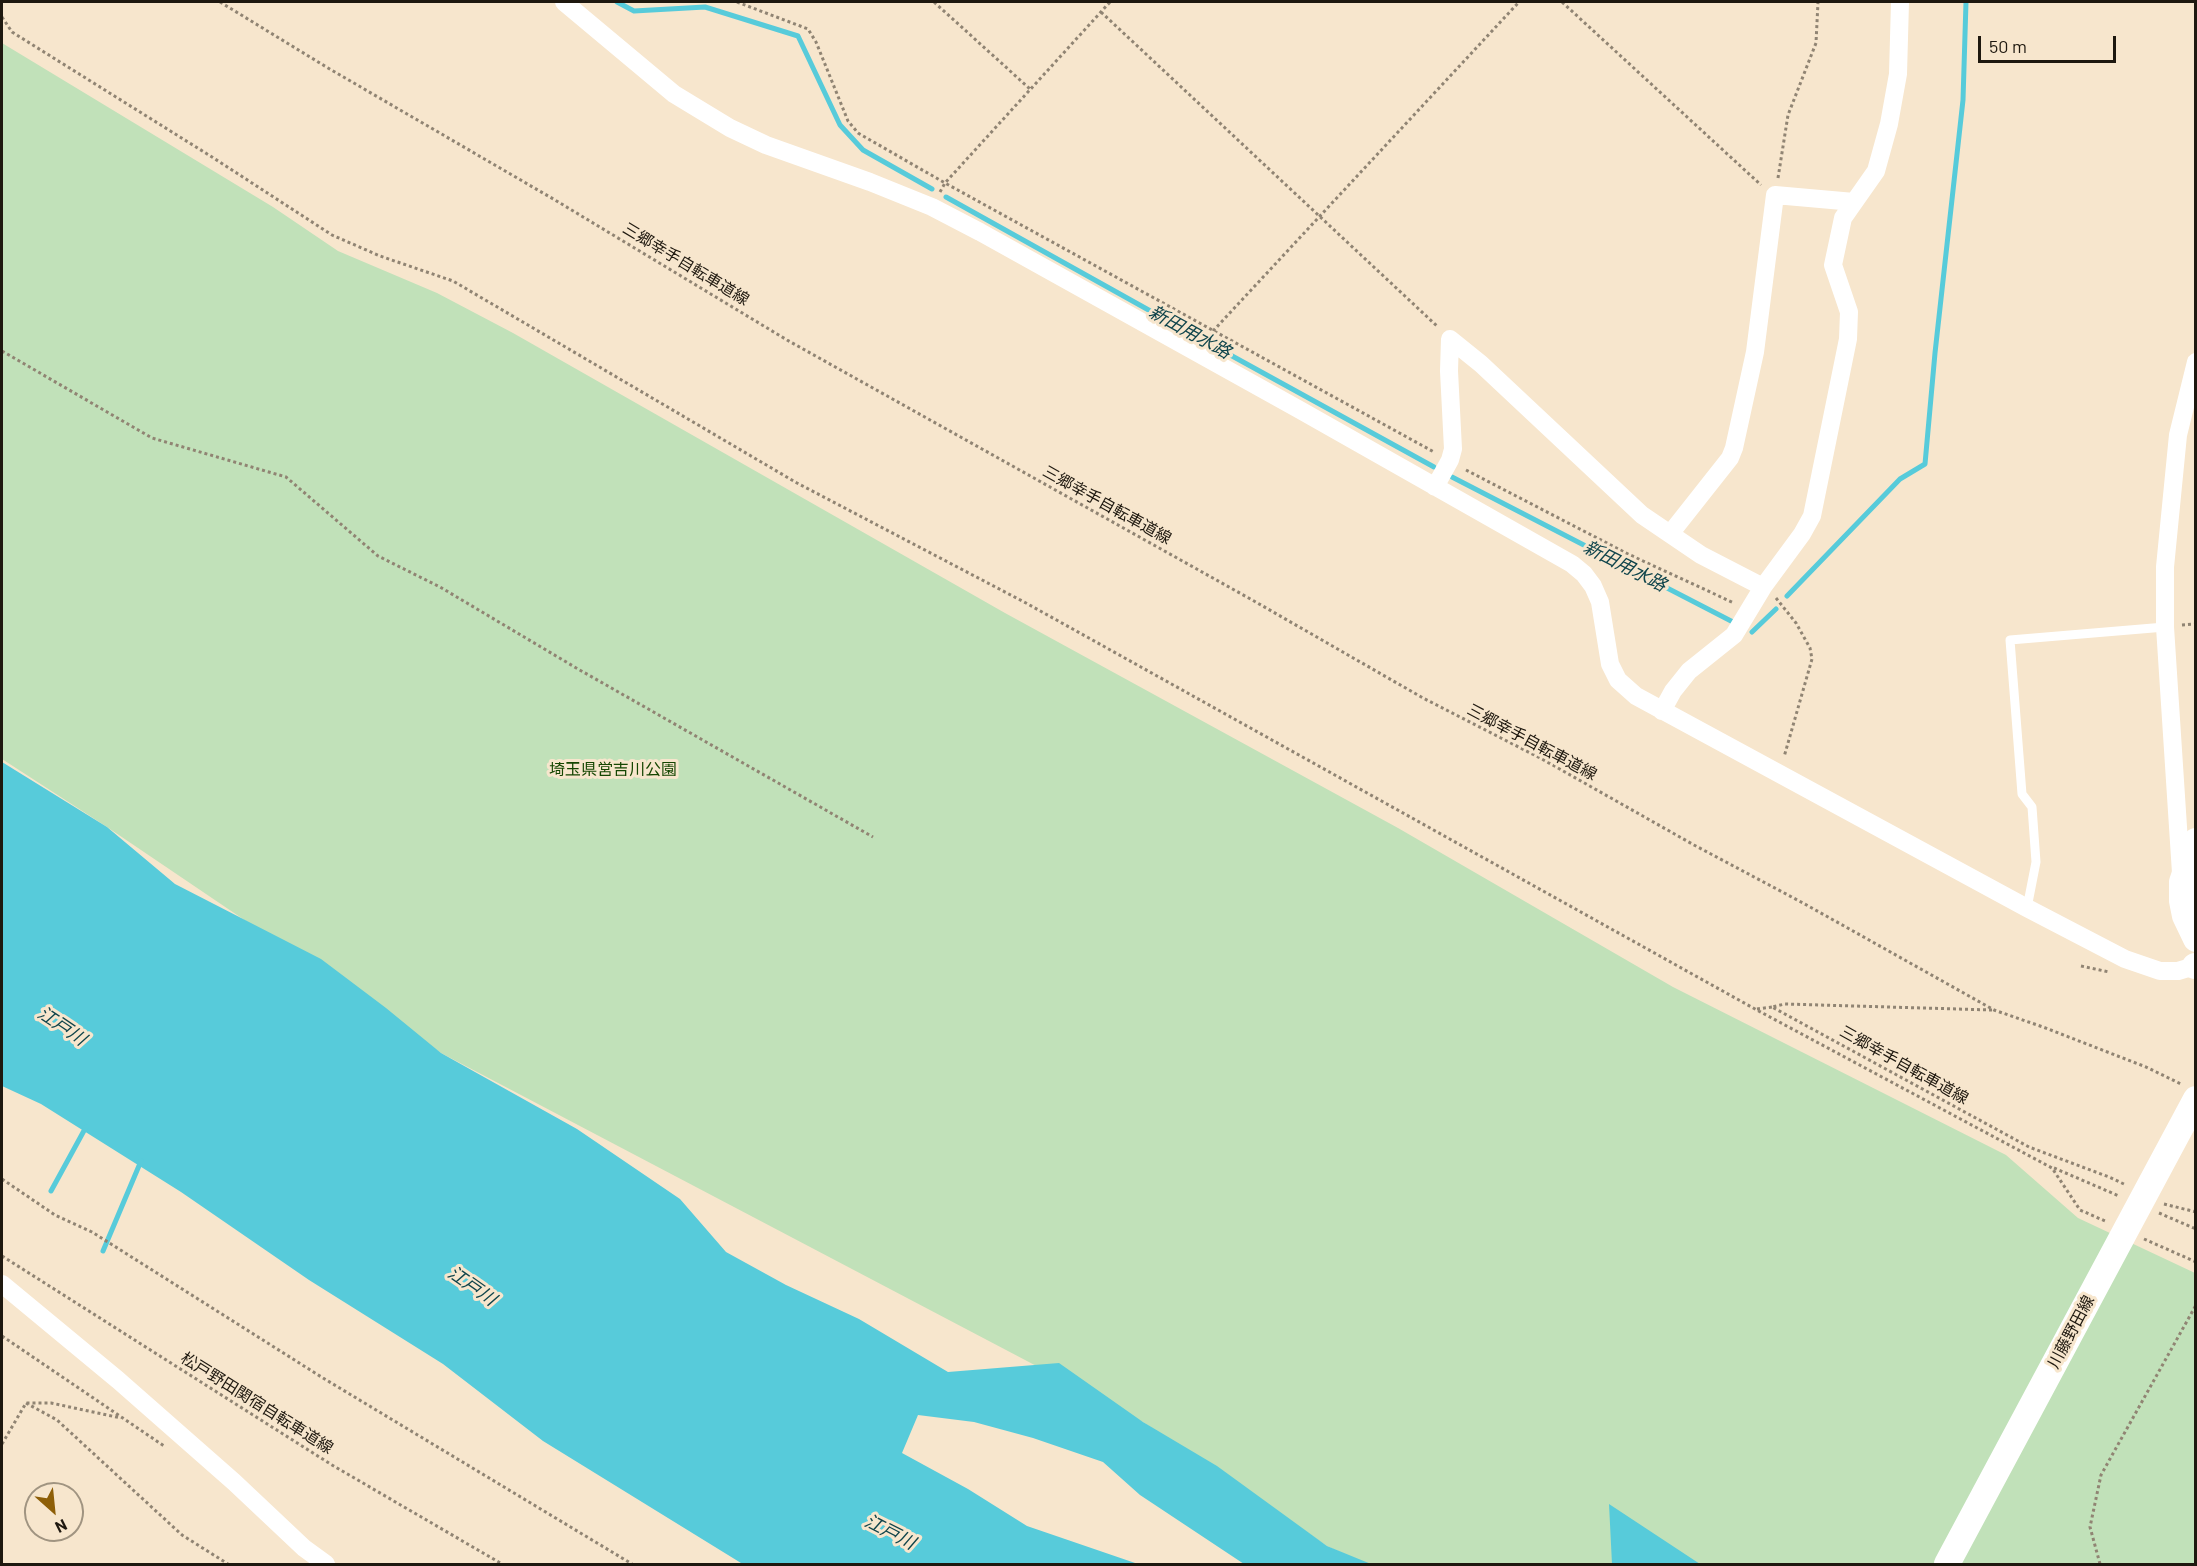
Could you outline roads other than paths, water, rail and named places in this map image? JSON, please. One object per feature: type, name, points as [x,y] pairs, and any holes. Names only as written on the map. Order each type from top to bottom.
[{"type":"main road","points":[[2196,842],[2182,882],[2185,916],[2196,939]]},
{"type":"main road","name":"川藤野田線","points":[[1947,1564],[2189,1100]]},
{"type":"street","points":[[564,2],[674,94],[730,128],[766,145],[932,207],[1026,257],[1572,564],[1593,586],[1600,602],[1607,652],[1618,680],[1636,696],[2027,908],[2141,966],[2160,971],[2178,971],[2195,966]]},
{"type":"street","points":[[1662,711],[1673,691],[1689,671],[1734,635],[1763,586],[1802,534],[1816,504],[1848,339],[1849,312],[1833,265],[1844,218],[1876,171],[1890,124],[1898,74],[1900,2]]},
{"type":"street","points":[[1670,534],[1730,458],[1734,448],[1755,352],[1775,195],[1854,202]]},
{"type":"street","points":[[1436,487],[1453,449],[1449,371],[1450,339],[1481,364],[1642,515],[1701,555],[1763,586]]},
{"type":"street","points":[[2182,882],[2165,627],[2165,567],[2178,435],[2196,362]]},
{"type":"street","points":[[2,1284],[118,1380],[234,1482],[304,1548],[326,1564]]},
{"type":"lane","points":[[2027,908],[2036,862],[2032,807],[2022,794],[2010,640],[2165,627]]},
{"type":"water","name":"江戸川","points":[[2,762],[107,827],[175,884],[321,959],[441,1053],[577,1129],[680,1199],[726,1252],[786,1285],[859,1319],[948,1372],[1059,1363],[1143,1422],[1217,1466],[1327,1546],[1371,1564],[1244,1564],[1140,1495],[1103,1462],[1033,1438],[974,1422],[918,1415],[902,1453],[968,1489],[1027,1526],[1138,1564],[741,1563],[543,1441],[443,1364],[309,1280],[181,1192],[41,1104],[2,1086]]},
{"type":"water","points":[[1609,1504],[1700,1564],[1612,1564]]},
{"type":"waterway","name":"新田用水路","points":[[617,2],[634,11],[705,7],[798,36],[840,125],[863,150],[932,189]]},
{"type":"waterway","points":[[1787,596],[1900,479],[1925,464],[1963,100],[1966,2]]},
{"type":"waterway","name":"新田用水路","points":[[946,197],[1434,467]]},
{"type":"waterway","name":"新田用水路","points":[[1452,477],[1733,622]]},
{"type":"waterway","points":[[1752,632],[1776,609]]},
{"type":"waterway","points":[[51,1191],[86,1127]]},
{"type":"waterway","points":[[103,1251],[141,1161]]},
{"type":"park label","name":"埼玉県営吉川公園","points":[[613,770]]}]
